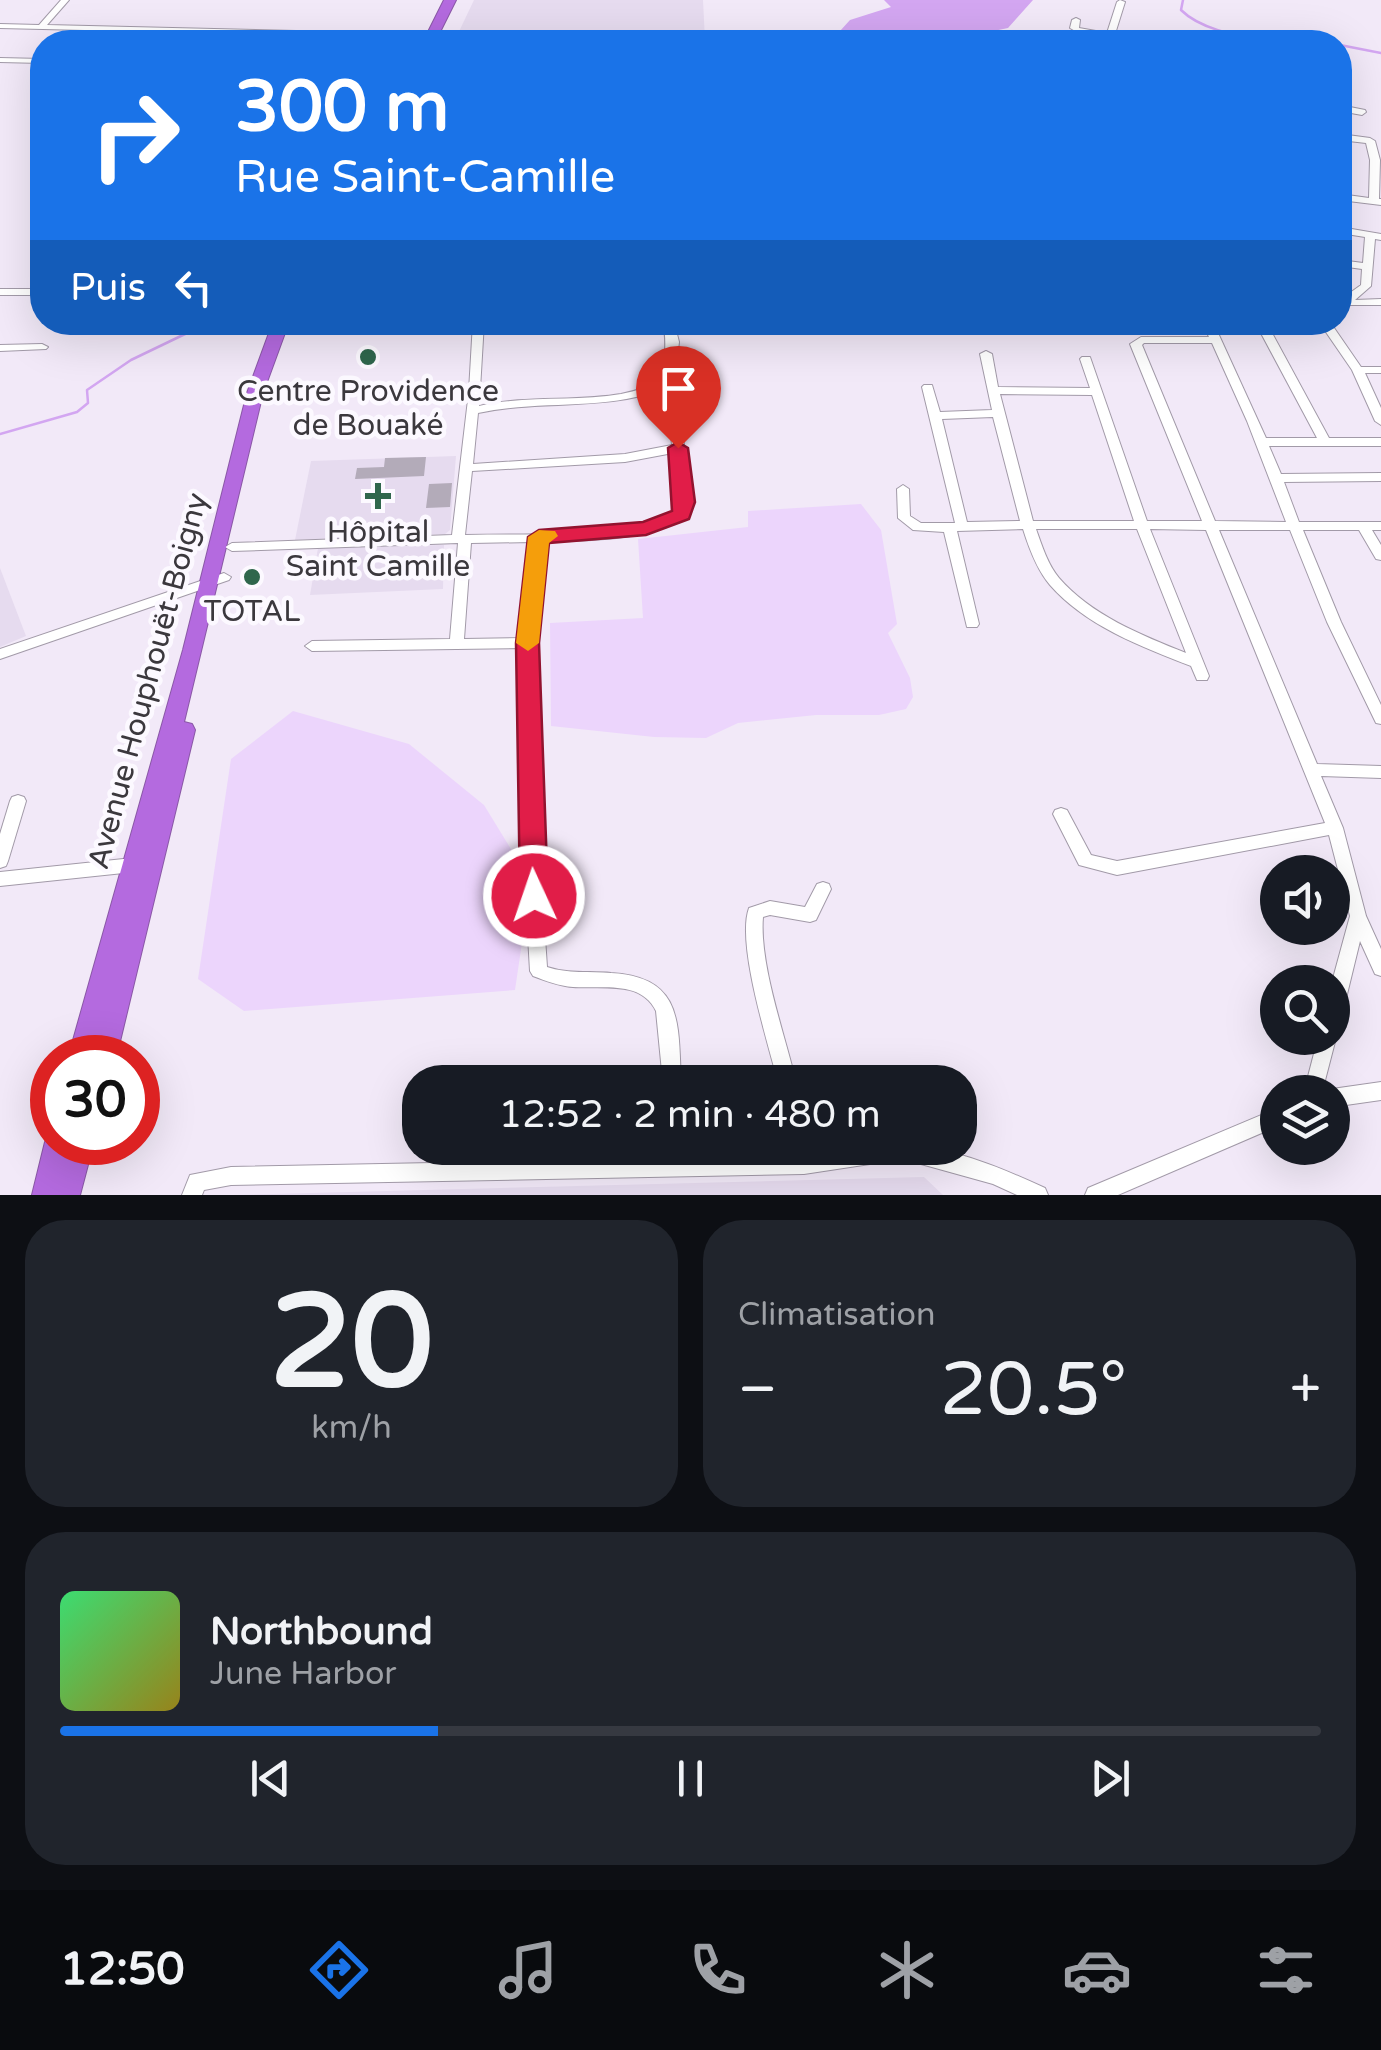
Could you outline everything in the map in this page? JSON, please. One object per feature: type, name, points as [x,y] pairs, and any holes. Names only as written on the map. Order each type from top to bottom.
[{"type":"highway","points":[[428,30],[441,0]]},
{"type":"highway","points":[[430,30],[450,0]]},
{"type":"highway","name":"Avenue Houphouët-Boigny","points":[[108,1035],[217,578],[256,393],[276,335]]},
{"type":"highway","name":"Avenue Houphouët-Boigny","points":[[88,1035],[217,578],[232,548],[269,392],[290,335]]},
{"type":"highway","points":[[46,1195],[53,1165]]},
{"type":"highway","points":[[66,1195],[74,1165]]},
{"type":"street","points":[[40,28],[64,0]]},
{"type":"street","points":[[1112,30],[1121,2]]},
{"type":"street","points":[[1076,20],[1074,28],[1078,30]]},
{"type":"street","points":[[0,26],[132,30]]},
{"type":"street","points":[[0,40],[14,27]]},
{"type":"street","points":[[0,60],[30,61]]},
{"type":"street","points":[[1352,110],[1362,112]]},
{"type":"street","points":[[1352,139],[1370,141],[1378,202],[1352,199]]},
{"type":"street","points":[[1352,298],[1364,291],[1376,237]]},
{"type":"street","points":[[1352,265],[1367,267]]},
{"type":"street","points":[[0,292],[30,292]]},
{"type":"street","points":[[1352,303],[1381,302]]},
{"type":"street","points":[[458,641],[461,538],[478,335]]},
{"type":"street","points":[[232,548],[539,537],[646,528],[682,514],[671,335]]},
{"type":"street","points":[[1214,335],[1260,442],[1280,478],[1340,632],[1381,719]]},
{"type":"street","points":[[1267,335],[1323,440]]},
{"type":"street","points":[[1333,335],[1377,403],[1381,421]]},
{"type":"street","points":[[1217,340],[1136,342],[1335,828],[1358,916],[1381,969]]},
{"type":"street","points":[[0,348],[42,347]]},
{"type":"street","points":[[986,354],[992,390],[1046,570],[1057,584],[1118,630],[1200,670],[1142,525],[1086,358]]},
{"type":"street","points":[[1358,370],[1381,370]]},
{"type":"street","points":[[471,411],[514,402],[631,399],[672,381]]},
{"type":"street","points":[[928,387],[937,416],[972,624]]},
{"type":"street","points":[[992,390],[1097,392]]},
{"type":"street","points":[[937,416],[999,413]]},
{"type":"street","points":[[1260,442],[1381,442]]},
{"type":"street","points":[[466,468],[625,458],[678,448]]},
{"type":"street","points":[[1280,478],[1381,478]]},
{"type":"street","points":[[903,489],[903,515],[909,524],[1381,526]]},
{"type":"street","points":[[1363,526],[1381,556]]},
{"type":"street","points":[[539,537],[528,643],[532,865],[539,971],[554,980],[631,980],[651,989],[665,1009],[670,1065]]},
{"type":"street","points":[[0,654],[217,578]]},
{"type":"street","points":[[312,646],[528,643]]},
{"type":"street","points":[[1310,770],[1381,772]]},
{"type":"street","points":[[0,861],[18,801]]},
{"type":"street","points":[[1060,814],[1085,860],[1116,868],[1335,828]]},
{"type":"street","points":[[0,879],[133,866]]},
{"type":"street","points":[[783,1065],[756,950],[755,914],[770,908],[810,915],[822,890]]},
{"type":"street","points":[[1346,965],[1358,916]]},
{"type":"street","points":[[1350,1096],[1381,1092]]},
{"type":"street","points":[[1095,1195],[1260,1125]]},
{"type":"street","points":[[192,1195],[197,1182],[231,1176],[490,1165]]},
{"type":"street","points":[[961,1165],[996,1174],[1038,1195]]},
{"type":"shaded area","points":[[474,0],[703,0],[704,30],[460,30]]},
{"type":"shaded area","points":[[884,0],[1033,0],[1008,28],[998,30],[841,30],[850,20],[891,7]]},
{"type":"shaded area","name":"Hôpital Saint Camille","points":[[456,456],[450,530],[445,534],[295,540],[311,461]]},
{"type":"shaded area","points":[[861,504],[881,530],[897,624],[888,633],[910,678],[913,697],[906,709],[879,715],[816,715],[738,723],[706,738],[654,737],[551,726],[550,623],[643,618],[638,539],[748,527],[748,511]]},
{"type":"shaded area","points":[[444,545],[443,589],[310,595],[318,548]]},
{"type":"shaded area","points":[[0,568],[26,636],[0,647]]},
{"type":"shaded area","points":[[293,711],[409,744],[484,805],[531,882],[515,990],[244,1011],[198,979],[231,759]]},
{"type":"shaded area","points":[[924,1177],[943,1195],[233,1195]]},
{"type":"building","points":[[426,457],[424,476],[355,479],[357,468],[384,467],[385,458]]},
{"type":"building","points":[[452,483],[450,507],[426,508],[429,484]]},
{"type":"waterway","points":[[1183,0],[1181,10],[1218,30]]},
{"type":"waterway","points":[[1352,47],[1381,53]]},
{"type":"waterway","points":[[0,434],[77,412],[88,403],[87,390],[131,360],[183,335]]},
{"type":"slow traffic","points":[[528,643],[539,537],[547,536]]},
{"type":"place","name":"Centre Providence de Bouaké","points":[[368,357]]},
{"type":"place","name":"Hôpital Saint Camille","points":[[378,496]]},
{"type":"place","name":"TOTAL","points":[[252,577]]},
{"type":"route","points":[[534,896],[528,643],[539,537],[646,528],[670,522],[682,514],[684,502],[678,448]]}]
